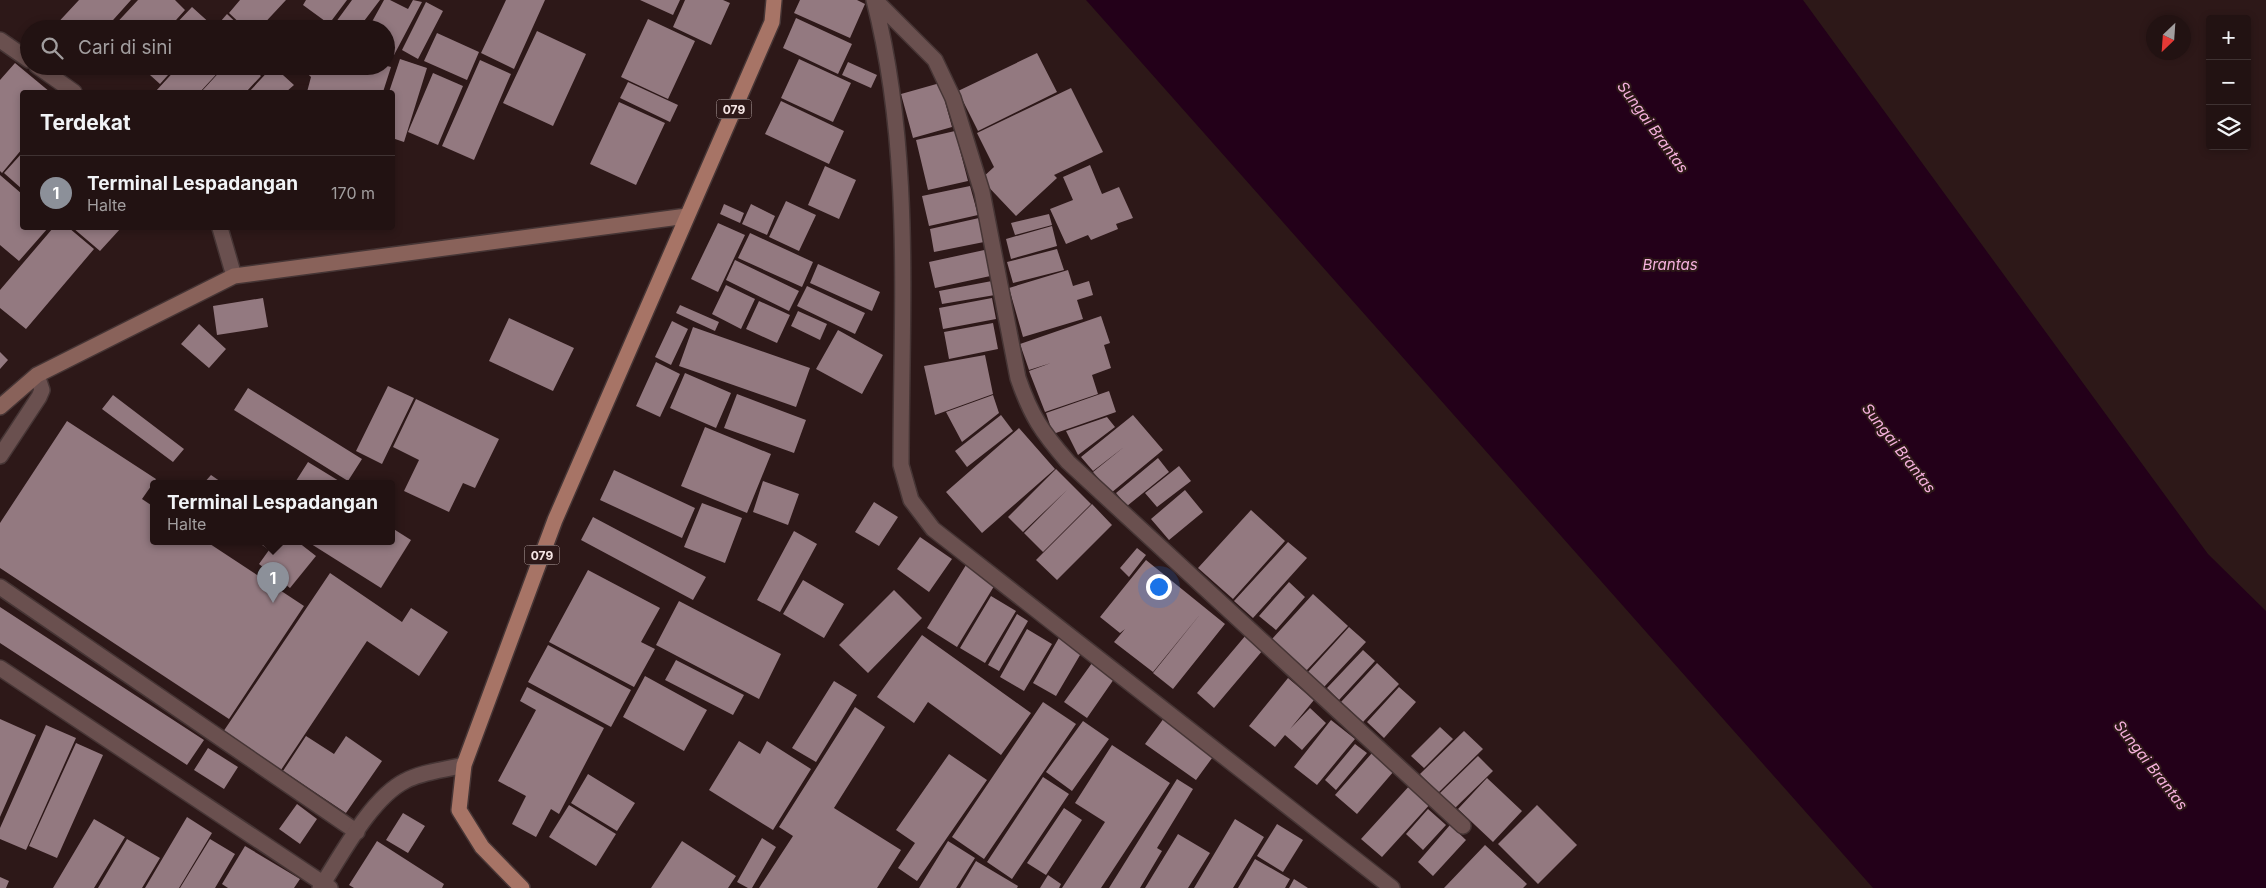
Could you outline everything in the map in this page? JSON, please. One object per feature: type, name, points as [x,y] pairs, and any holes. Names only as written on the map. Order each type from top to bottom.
[{"type":"main road","name":"079","points":[[522,888],[482,846],[459,810],[464,765],[555,520],[772,22],[774,0]]},
{"type":"main road","points":[[0,407],[37,375],[234,276],[687,216]]},
{"type":"street","points":[[875,0],[935,60],[953,98],[982,192],[1018,378],[1028,407],[1044,434],[1068,462],[1463,826]]},
{"type":"street","points":[[875,0],[886,48],[898,138],[902,188],[901,465],[911,500],[933,529],[1392,888]]},
{"type":"street","points":[[0,40],[20,54]]},
{"type":"street","points":[[50,75],[71,90]]},
{"type":"street","points":[[221,230],[234,276]]},
{"type":"street","points":[[0,456],[40,397],[42,390],[37,375]]},
{"type":"street","points":[[0,588],[357,832]]},
{"type":"street","points":[[0,668],[324,887],[357,832],[389,790],[406,780],[464,765]]},
{"type":"water","name":"Brantas","points":[[1086,0],[1803,0],[2208,554],[2266,611],[2266,888],[1873,888]]},
{"type":"building","points":[[79,0],[131,0],[113,20],[60,20]]},
{"type":"building","points":[[138,0],[175,0],[185,10],[176,20],[119,20]]},
{"type":"building","points":[[240,0],[286,0],[267,20],[236,20],[229,13]]},
{"type":"building","points":[[306,0],[347,0],[332,20],[324,20],[303,5]]},
{"type":"building","points":[[352,0],[380,0],[365,20],[337,20]]},
{"type":"building","points":[[384,0],[390,0],[408,9],[413,0],[422,2],[395,53],[395,20],[373,20]]},
{"type":"building","points":[[506,0],[545,0],[514,69],[481,53]]},
{"type":"building","points":[[640,0],[680,0],[673,15]]},
{"type":"building","points":[[685,0],[723,0],[730,3],[711,45],[673,27]]},
{"type":"building","points":[[800,0],[857,0],[865,4],[850,38],[794,13]]},
{"type":"building","points":[[426,2],[443,11],[418,59],[402,50]]},
{"type":"building","points":[[192,7],[206,20],[180,20]]},
{"type":"building","points":[[227,14],[233,20],[222,20]]},
{"type":"building","points":[[796,18],[852,44],[838,74],[783,48]]},
{"type":"building","points":[[648,19],[695,41],[668,99],[621,77]]},
{"type":"building","points":[[537,31],[586,54],[553,126],[503,103]]},
{"type":"building","points":[[437,33],[479,52],[467,80],[424,61]]},
{"type":"building","points":[[1037,53],[1057,92],[978,131],[958,91]]},
{"type":"building","points":[[400,59],[427,68],[404,142],[395,139],[395,90],[390,90]]},
{"type":"building","points":[[799,59],[851,83],[833,122],[781,98]]},
{"type":"building","points":[[480,60],[511,74],[474,160],[442,146]]},
{"type":"building","points":[[848,62],[877,75],[871,88],[842,75]]},
{"type":"building","points":[[15,63],[20,67],[20,75],[29,75],[48,90],[20,90],[20,151],[2,173],[0,171],[0,80]]},
{"type":"building","points":[[433,73],[463,86],[438,145],[408,132]]},
{"type":"building","points":[[150,75],[168,75],[160,84]]},
{"type":"building","points":[[171,75],[216,75],[202,90],[157,90]]},
{"type":"building","points":[[217,75],[261,76],[248,90],[203,90]]},
{"type":"building","points":[[265,75],[283,75],[294,85],[288,90],[251,90]]},
{"type":"building","points":[[309,75],[388,75],[384,90],[308,90],[311,77]]},
{"type":"building","points":[[628,82],[678,105],[670,122],[620,98]]},
{"type":"building","points":[[940,83],[952,127],[913,138],[901,94]]},
{"type":"building","points":[[1071,88],[1103,152],[1054,175],[1057,178],[1016,216],[981,179],[994,167],[977,133]]},
{"type":"building","points":[[781,101],[844,131],[829,164],[765,134]]},
{"type":"building","points":[[619,102],[665,123],[636,185],[590,164]]},
{"type":"building","points":[[955,131],[968,181],[928,190],[916,140]]},
{"type":"building","points":[[20,155],[20,187],[4,173]]},
{"type":"building","points":[[1090,165],[1102,194],[1119,187],[1133,218],[1116,224],[1118,229],[1091,240],[1088,235],[1066,244],[1050,209],[1073,200],[1063,177]]},
{"type":"building","points":[[825,166],[856,180],[839,219],[808,205]]},
{"type":"building","points":[[0,175],[20,192],[20,230],[46,230],[19,261],[0,245]]},
{"type":"building","points":[[970,186],[978,215],[929,226],[922,196]]},
{"type":"building","points":[[786,201],[816,215],[799,251],[769,237]]},
{"type":"building","points":[[724,204],[744,213],[740,223],[720,214]]},
{"type":"building","points":[[751,204],[775,216],[767,235],[742,224]]},
{"type":"building","points":[[1049,214],[1052,225],[1015,235],[1011,223]]},
{"type":"building","points":[[979,218],[984,242],[934,252],[930,229]]},
{"type":"building","points":[[718,223],[745,235],[718,292],[691,279]]},
{"type":"building","points":[[1052,226],[1057,246],[1011,259],[1006,239]]},
{"type":"building","points":[[51,230],[71,230],[94,249],[26,329],[0,308],[0,290]]},
{"type":"building","points":[[75,230],[119,230],[100,251]]},
{"type":"building","points":[[750,233],[813,262],[802,287],[738,258]]},
{"type":"building","points":[[989,249],[995,275],[935,288],[929,262]]},
{"type":"building","points":[[1057,249],[1064,270],[1013,283],[1007,262]]},
{"type":"building","points":[[735,260],[799,291],[789,311],[726,280]]},
{"type":"building","points":[[818,264],[880,292],[872,311],[810,283]]},
{"type":"building","points":[[1068,270],[1073,286],[1089,281],[1093,295],[1077,300],[1083,319],[1023,337],[1009,288]]},
{"type":"building","points":[[992,281],[995,295],[942,304],[939,291]]},
{"type":"building","points":[[726,285],[755,299],[741,329],[712,314]]},
{"type":"building","points":[[807,286],[865,313],[855,334],[797,306]]},
{"type":"building","points":[[263,298],[268,327],[217,335],[213,306]]},
{"type":"building","points":[[992,298],[996,319],[943,329],[939,308]]},
{"type":"building","points":[[759,301],[790,315],[777,343],[746,329]]},
{"type":"building","points":[[680,305],[719,322],[715,331],[676,313]]},
{"type":"building","points":[[798,311],[827,324],[820,340],[791,326]]},
{"type":"building","points":[[1101,316],[1110,343],[1104,345],[1111,368],[1092,375],[1098,394],[1045,412],[1029,371],[1051,363],[1029,370],[1020,344]]},
{"type":"building","points":[[509,318],[574,348],[553,391],[489,361]]},
{"type":"building","points":[[672,321],[688,329],[671,365],[655,357]]},
{"type":"building","points":[[993,323],[998,349],[949,359],[944,332]]},
{"type":"building","points":[[199,324],[226,349],[209,368],[181,344]]},
{"type":"building","points":[[693,327],[810,368],[796,407],[679,366]]},
{"type":"building","points":[[838,330],[883,355],[862,394],[816,369]]},
{"type":"building","points":[[0,352],[8,360],[0,369]]},
{"type":"building","points":[[985,355],[993,394],[935,415],[924,366]]},
{"type":"building","points":[[656,362],[680,374],[660,417],[636,406]]},
{"type":"building","points":[[685,373],[731,393],[716,428],[670,408]]},
{"type":"building","points":[[388,386],[414,398],[382,464],[356,451]]},
{"type":"building","points":[[248,388],[362,459],[349,480],[346,480],[234,410]]},
{"type":"building","points":[[1109,391],[1116,412],[1053,434],[1046,413]]},
{"type":"building","points":[[737,394],[806,420],[794,453],[724,428]]},
{"type":"building","points":[[113,395],[184,449],[173,462],[102,409]]},
{"type":"building","points":[[993,395],[999,413],[962,442],[946,412]]},
{"type":"building","points":[[416,399],[499,439],[475,488],[463,483],[449,512],[404,491],[419,460],[393,447]]},
{"type":"building","points":[[1001,415],[1013,431],[967,467],[955,451]]},
{"type":"building","points":[[1133,415],[1163,450],[1111,493],[1093,472],[1124,447],[1093,471],[1081,457]]},
{"type":"building","points":[[1107,417],[1115,427],[1078,455],[1066,431]]},
{"type":"building","points":[[67,421],[156,479],[150,480],[150,488],[142,499],[150,504],[150,545],[212,545],[304,606],[229,719],[0,568],[0,523]]},
{"type":"building","points":[[705,427],[771,454],[747,513],[681,486]]},
{"type":"building","points":[[1019,428],[1055,469],[982,533],[946,492]]},
{"type":"building","points":[[1158,458],[1169,472],[1127,506],[1116,493]]},
{"type":"building","points":[[308,462],[337,480],[297,480]]},
{"type":"building","points":[[1179,466],[1191,481],[1157,507],[1145,493]]},
{"type":"building","points":[[1056,469],[1091,504],[1043,552],[1024,533],[1067,490],[1023,532],[1008,517]]},
{"type":"building","points":[[614,470],[695,508],[682,538],[600,500]]},
{"type":"building","points":[[211,475],[218,480],[207,480]]},
{"type":"building","points":[[763,481],[799,494],[788,525],[753,512]]},
{"type":"building","points":[[1185,490],[1203,512],[1169,540],[1151,519]]},
{"type":"building","points":[[874,502],[898,517],[879,546],[855,532]]},
{"type":"building","points":[[702,503],[742,518],[725,563],[684,547]]},
{"type":"building","points":[[1092,504],[1112,525],[1057,580],[1036,560]]},
{"type":"building","points":[[1251,510],[1285,541],[1233,599],[1198,568]]},
{"type":"building","points":[[593,517],[706,577],[693,600],[581,540]]},
{"type":"building","points":[[395,530],[411,540],[381,588],[313,545],[395,545]]},
{"type":"building","points":[[794,531],[817,544],[780,612],[757,600]]},
{"type":"building","points":[[920,537],[952,559],[929,592],[897,569]]},
{"type":"building","points":[[1288,542],[1307,558],[1253,618],[1234,601]]},
{"type":"building","points":[[262,545],[302,545],[316,556],[290,588],[259,564],[269,550]]},
{"type":"building","points":[[1137,548],[1146,555],[1129,577],[1120,568]]},
{"type":"building","points":[[1146,560],[1225,624],[1173,689],[1153,673],[1202,612],[1153,672],[1114,642],[1125,629],[1120,633],[1100,617]]},
{"type":"building","points":[[966,565],[996,583],[957,647],[927,628]]},
{"type":"building","points":[[588,570],[660,608],[641,642],[655,649],[634,687],[549,642]]},
{"type":"building","points":[[330,573],[402,622],[411,608],[448,632],[419,676],[367,641],[281,770],[223,732]]},
{"type":"building","points":[[803,580],[844,604],[824,638],[783,614]]},
{"type":"building","points":[[1289,582],[1305,597],[1276,630],[1259,616]]},
{"type":"building","points":[[894,590],[922,618],[868,673],[839,645]]},
{"type":"building","points":[[1313,594],[1348,626],[1306,671],[1272,639]]},
{"type":"building","points":[[991,596],[1016,611],[985,663],[960,648]]},
{"type":"building","points":[[679,601],[781,654],[759,699],[656,645]]},
{"type":"building","points":[[0,607],[204,740],[187,765],[0,643]]},
{"type":"building","points":[[1017,614],[1028,621],[999,671],[988,665]]},
{"type":"building","points":[[1349,627],[1366,642],[1324,687],[1308,672]]},
{"type":"building","points":[[1027,629],[1052,644],[1024,691],[1000,677]]},
{"type":"building","points":[[922,635],[1031,713],[1001,755],[928,702],[914,723],[877,697]]},
{"type":"building","points":[[1246,635],[1263,650],[1214,708],[1197,693]]},
{"type":"building","points":[[1060,636],[1083,650],[1056,696],[1033,683]]},
{"type":"building","points":[[548,645],[631,690],[611,727],[528,682]]},
{"type":"building","points":[[1363,650],[1375,661],[1339,700],[1327,688]]},
{"type":"building","points":[[676,660],[744,695],[733,715],[665,680]]},
{"type":"building","points":[[1092,663],[1114,679],[1087,718],[1064,702]]},
{"type":"building","points":[[1377,663],[1399,684],[1363,722],[1341,702]]},
{"type":"building","points":[[645,676],[707,710],[684,751],[623,717]]},
{"type":"building","points":[[1288,678],[1314,700],[1290,729],[1310,708],[1326,723],[1302,750],[1285,735],[1275,747],[1249,726]]},
{"type":"building","points":[[834,681],[857,695],[816,762],[792,748]]},
{"type":"building","points":[[527,687],[604,728],[559,814],[551,809],[536,837],[512,824],[526,796],[498,781],[536,710],[520,701]]},
{"type":"building","points":[[1399,687],[1416,702],[1384,738],[1367,722]]},
{"type":"building","points":[[1043,702],[1076,724],[984,859],[952,837]]},
{"type":"building","points":[[855,707],[885,727],[834,808],[901,850],[877,888],[759,888],[793,836],[779,827]]},
{"type":"building","points":[[1164,718],[1215,754],[1196,780],[1145,744]]},
{"type":"building","points":[[0,719],[36,735],[0,817]]},
{"type":"building","points":[[1331,720],[1355,739],[1317,785],[1294,767]]},
{"type":"building","points":[[1083,721],[1109,739],[1072,791],[1046,772]]},
{"type":"building","points":[[46,725],[76,738],[26,850],[0,839],[0,828]]},
{"type":"building","points":[[1440,727],[1453,739],[1424,768],[1411,756]]},
{"type":"building","points":[[1464,731],[1483,749],[1438,793],[1420,774]]},
{"type":"building","points":[[306,736],[334,754],[346,736],[382,761],[346,813],[283,771]]},
{"type":"building","points":[[739,741],[760,754],[767,741],[811,769],[773,830],[709,790]]},
{"type":"building","points":[[76,743],[103,755],[57,858],[29,846]]},
{"type":"building","points":[[1355,744],[1367,753],[1336,790],[1325,780]]},
{"type":"building","points":[[1112,745],[1170,783],[1101,888],[1062,888],[1105,822],[1075,803]]},
{"type":"building","points":[[208,748],[238,767],[224,789],[194,770]]},
{"type":"building","points":[[1372,753],[1394,771],[1357,814],[1335,795]]},
{"type":"building","points":[[949,754],[987,780],[917,881],[898,868],[915,843],[896,830]]},
{"type":"building","points":[[1478,756],[1493,771],[1454,809],[1439,794]]},
{"type":"building","points":[[588,774],[635,803],[617,831],[571,803]]},
{"type":"building","points":[[1043,777],[1069,794],[1012,879],[987,862]]},
{"type":"building","points":[[1487,778],[1522,811],[1493,842],[1458,809]]},
{"type":"building","points":[[1177,779],[1193,789],[1157,848],[1162,851],[1140,888],[1109,888]]},
{"type":"building","points":[[1411,784],[1432,802],[1382,857],[1361,839]]},
{"type":"building","points":[[297,804],[317,819],[300,844],[279,829]]},
{"type":"building","points":[[569,805],[616,834],[596,866],[549,837]]},
{"type":"building","points":[[1537,805],[1577,845],[1538,884],[1498,844]]},
{"type":"building","points":[[1064,808],[1082,820],[1046,875],[1027,863]]},
{"type":"building","points":[[1428,809],[1446,825],[1423,850],[1406,834]]},
{"type":"building","points":[[403,813],[425,826],[408,853],[386,840]]},
{"type":"building","points":[[187,817],[212,833],[179,888],[145,888]]},
{"type":"building","points":[[94,819],[125,837],[94,888],[53,888]]},
{"type":"building","points":[[1235,819],[1264,837],[1233,888],[1194,888]]},
{"type":"building","points":[[1277,824],[1303,840],[1283,872],[1257,856]]},
{"type":"building","points":[[1450,825],[1466,840],[1433,876],[1418,862]]},
{"type":"building","points":[[1178,834],[1210,853],[1188,888],[1145,888]]},
{"type":"building","points":[[762,838],[776,847],[752,888],[748,888],[737,882]]},
{"type":"building","points":[[127,839],[160,858],[142,888],[98,888]]},
{"type":"building","points":[[210,839],[235,854],[215,888],[180,888]]},
{"type":"building","points":[[377,841],[444,884],[442,888],[354,888],[349,885]]},
{"type":"building","points":[[682,841],[736,876],[728,888],[651,888]]},
{"type":"building","points":[[948,841],[975,858],[956,888],[919,888]]},
{"type":"building","points":[[1485,845],[1527,884],[1523,888],[1444,888]]},
{"type":"building","points":[[245,846],[300,879],[294,888],[228,888],[222,884]]},
{"type":"building","points":[[1255,859],[1290,879],[1285,888],[1238,888]]},
{"type":"building","points":[[976,861],[1018,886],[1017,888],[960,888]]},
{"type":"building","points":[[1048,875],[1061,884],[1059,888],[1040,888]]},
{"type":"building","points":[[0,877],[9,881],[6,888],[0,888]]},
{"type":"building","points":[[1294,879],[1308,888],[1289,888]]},
{"type":"place","name":"Terminal Lespadangan","points":[[273,603]]},
{"type":"water label","name":"Sungai Brantas","points":[[1653,127]]},
{"type":"water label","name":"Sungai Brantas","points":[[1899,448]]},
{"type":"water label","name":"Sungai Brantas","points":[[2151,765]]}]
